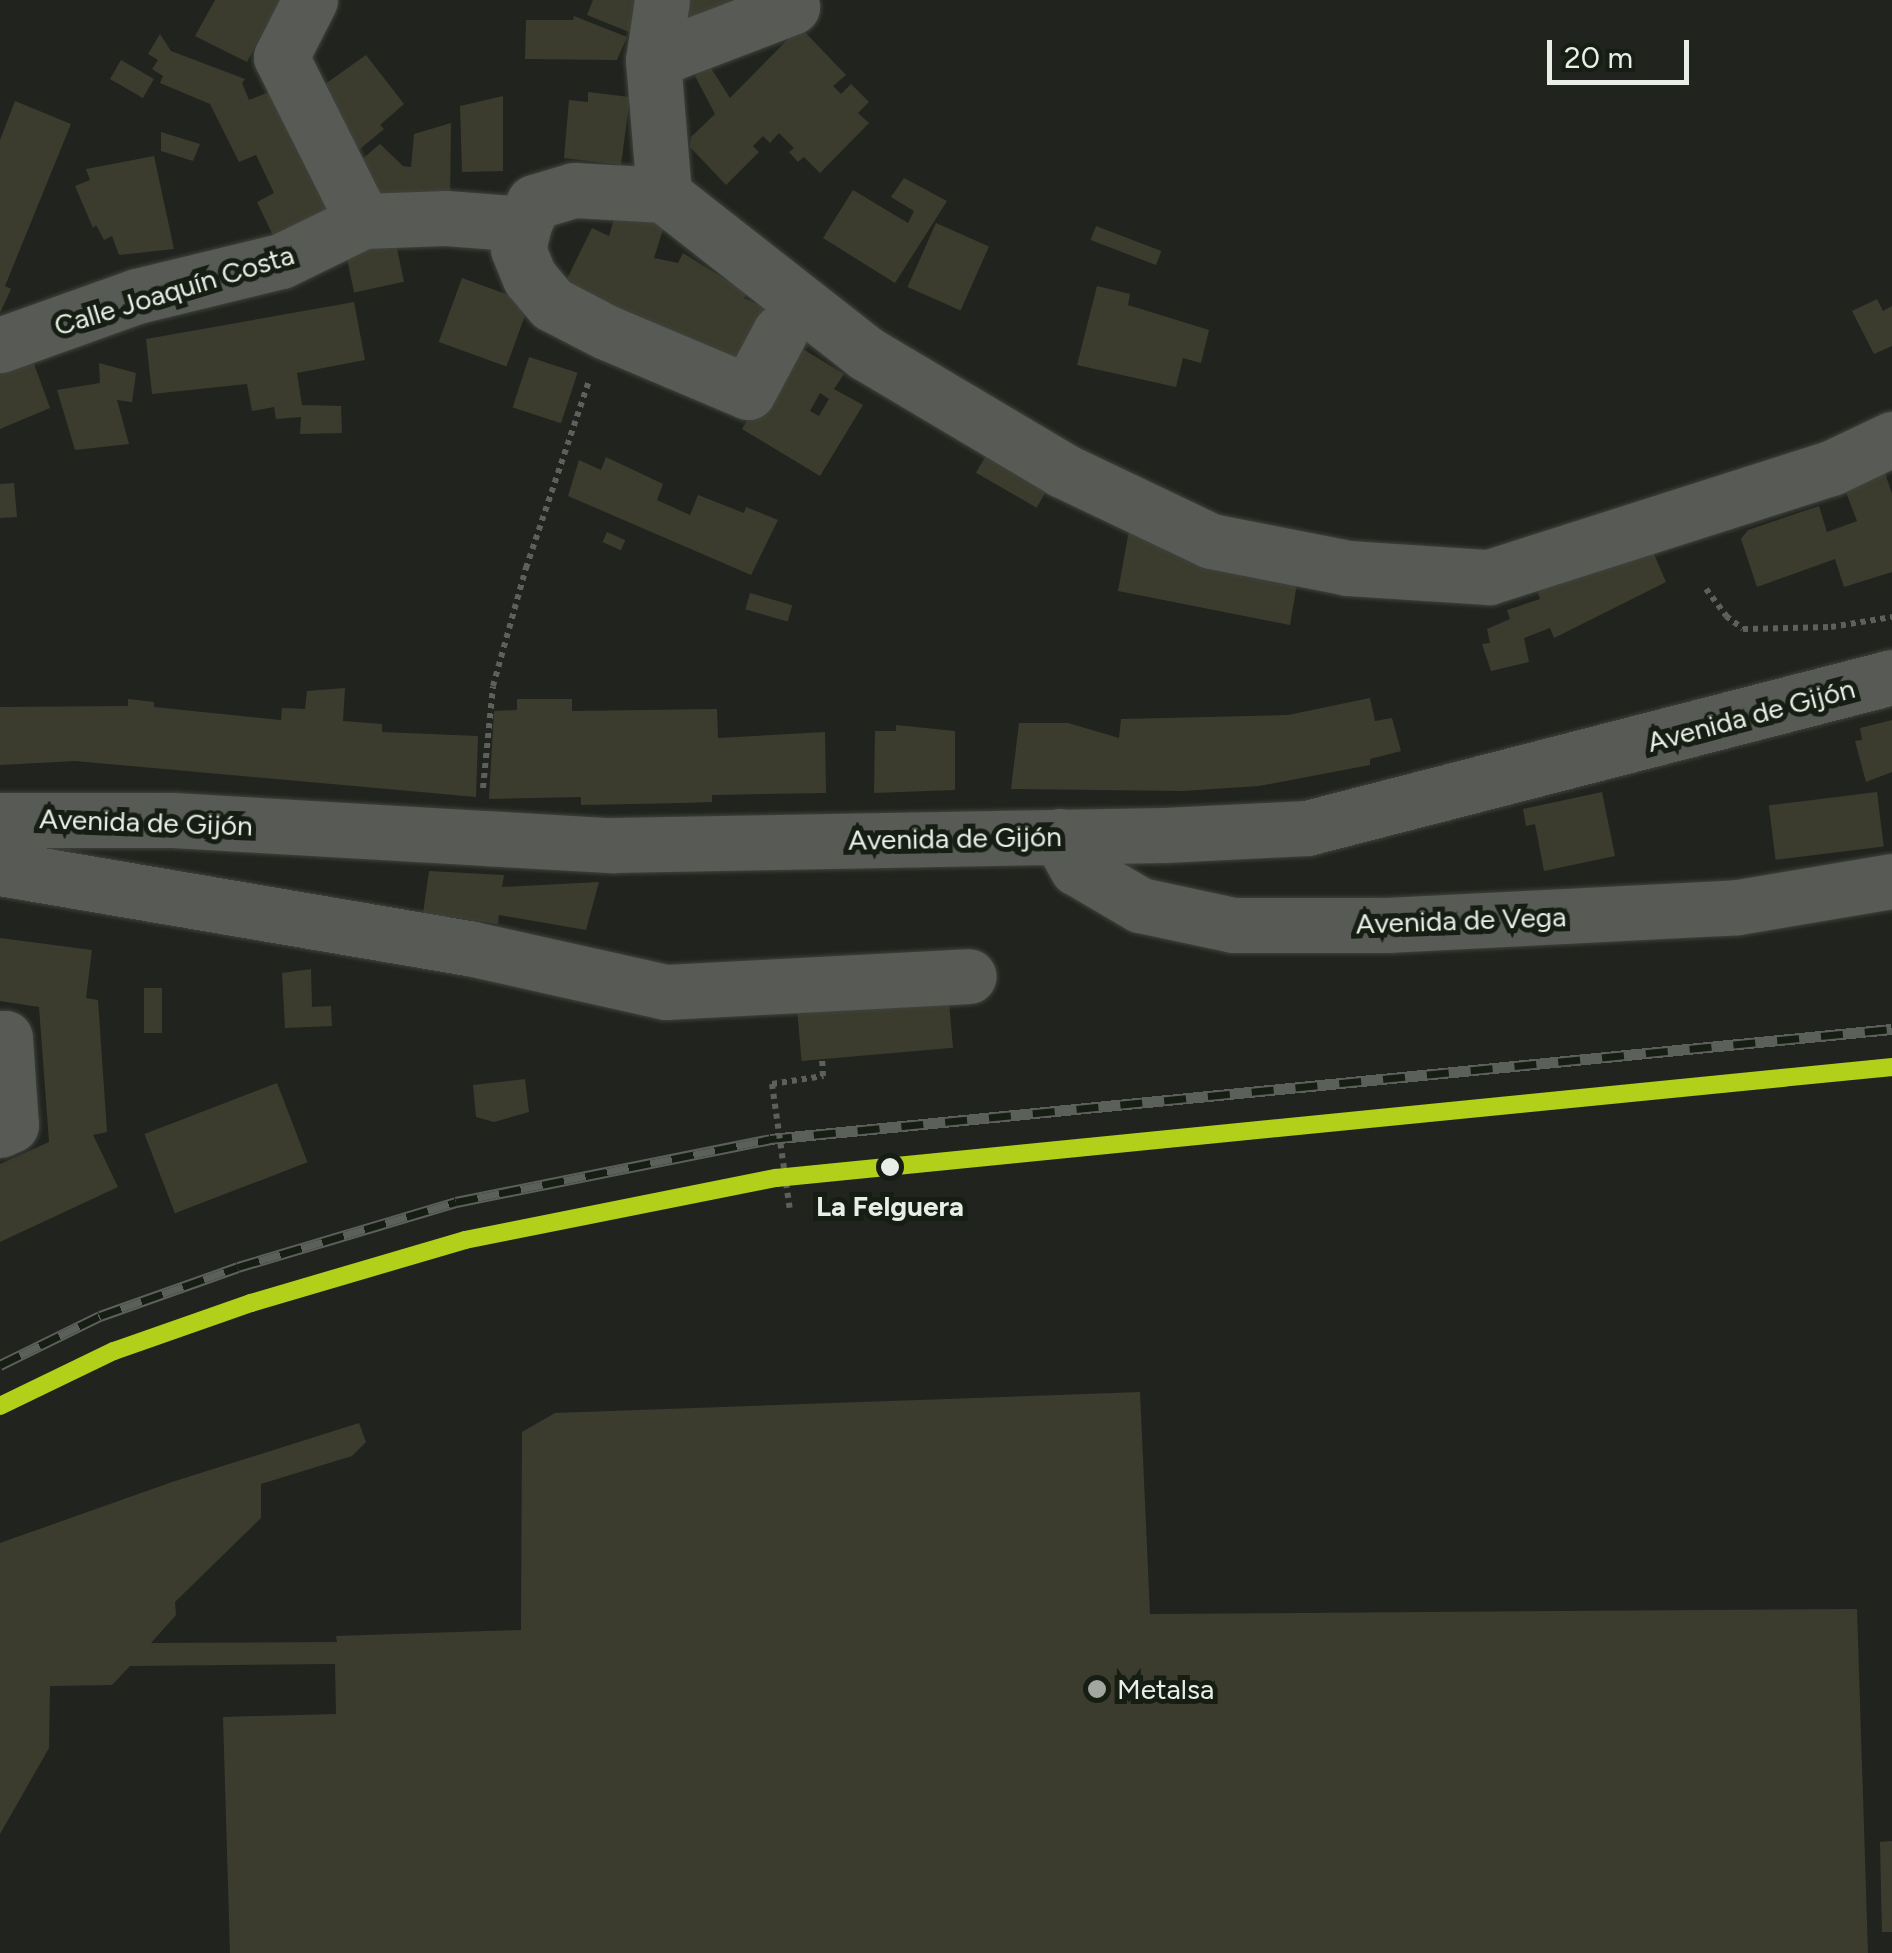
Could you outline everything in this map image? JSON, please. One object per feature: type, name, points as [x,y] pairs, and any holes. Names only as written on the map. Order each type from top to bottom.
[{"type":"street","points":[[310,0],[280,57],[363,221]]},
{"type":"street","points":[[662,0],[653,60],[664,195]]},
{"type":"street","points":[[653,60],[792,6]]},
{"type":"street","points":[[780,332],[748,392],[606,332],[552,304],[530,278],[518,249],[534,202],[574,190],[664,195],[867,354],[1062,470],[1210,541],[1348,568],[1490,577],[1831,468],[1892,439]]},
{"type":"street","name":"Calle Joaquín Costa","points":[[0,345],[137,296],[281,261],[363,221],[446,218],[524,224]]},
{"type":"street","name":"Avenida de Gijón","points":[[0,820],[173,820],[613,845],[1307,828],[1892,678]]},
{"type":"street","name":"Avenida de Vega","points":[[1060,836],[1077,868],[1140,905],[1232,925],[1387,925],[1738,907],[1892,881]]},
{"type":"street","points":[[0,868],[469,948],[666,992],[969,976]]},
{"type":"street","points":[[0,1038],[5,1038],[12,1125],[0,1130]]},
{"type":"path","points":[[482,840],[486,735],[493,686],[526,568],[606,332]]},
{"type":"path","points":[[1706,589],[1726,616],[1744,629],[1832,627],[1892,617]]},
{"type":"path","points":[[790,1211],[772,1084],[823,1076],[822,1057]]},
{"type":"building","points":[[215,0],[280,0],[247,62],[195,36]]},
{"type":"building","points":[[593,0],[641,0],[629,32],[587,15]]},
{"type":"building","points":[[682,0],[763,0],[691,27]]},
{"type":"building","points":[[574,16],[627,37],[617,60],[525,59],[526,20],[573,20]]},
{"type":"building","points":[[800,27],[846,75],[833,86],[841,94],[851,84],[869,102],[858,113],[869,123],[820,173],[804,157],[798,162],[789,152],[794,148],[779,133],[770,143],[763,136],[753,146],[759,152],[726,185],[690,147],[691,137],[715,114],[695,76],[709,65],[730,98]]},
{"type":"building","points":[[160,34],[171,51],[245,79],[242,83],[249,100],[274,90],[335,223],[279,248],[257,202],[274,193],[256,155],[239,162],[210,104],[160,83],[163,76],[152,69],[158,60],[148,54]]},
{"type":"building","points":[[366,55],[404,104],[380,125],[384,129],[349,158],[314,92]]},
{"type":"building","points":[[121,60],[154,79],[143,98],[110,79]]},
{"type":"building","points":[[588,92],[630,97],[621,165],[564,158],[569,100],[588,102]]},
{"type":"building","points":[[503,96],[503,171],[462,172],[460,106]]},
{"type":"building","points":[[15,101],[71,124],[5,286],[11,289],[0,313],[0,140]]},
{"type":"building","points":[[451,123],[450,204],[364,198],[354,166],[380,144],[403,166],[411,167],[414,134]]},
{"type":"building","points":[[161,132],[200,144],[193,161],[161,151]]},
{"type":"building","points":[[154,156],[174,249],[119,255],[112,236],[104,240],[96,225],[93,228],[75,186],[90,180],[86,169]]},
{"type":"building","points":[[904,178],[947,201],[895,283],[823,238],[853,190],[908,223],[914,211],[891,197]]},
{"type":"building","points":[[618,205],[665,223],[654,258],[678,263],[683,253],[747,293],[744,298],[770,310],[745,370],[560,293],[592,228],[609,236]]},
{"type":"building","points":[[936,223],[989,247],[961,311],[908,287]]},
{"type":"building","points":[[1096,226],[1161,251],[1156,265],[1091,240]]},
{"type":"building","points":[[393,230],[404,282],[354,292],[343,241]]},
{"type":"building","points":[[462,278],[530,303],[506,367],[439,342]]},
{"type":"building","points":[[1097,286],[1130,294],[1128,305],[1209,330],[1201,363],[1183,358],[1176,387],[1077,365]]},
{"type":"building","points":[[1877,299],[1883,311],[1892,306],[1892,346],[1874,354],[1852,311]]},
{"type":"building","points":[[354,302],[365,360],[297,373],[302,405],[341,406],[342,433],[300,434],[301,417],[276,419],[274,407],[252,411],[247,384],[152,394],[146,339]]},
{"type":"building","points":[[793,343],[844,374],[834,389],[863,405],[820,476],[742,429]],"holes":[[[820,393],[829,399],[819,416],[810,411]]]},
{"type":"building","points":[[30,353],[50,408],[0,429],[0,365]]},
{"type":"building","points":[[529,357],[578,373],[561,423],[513,407]]},
{"type":"building","points":[[99,363],[136,373],[132,402],[117,400],[129,444],[75,450],[57,390],[100,383]]},
{"type":"building","points":[[992,445],[1053,480],[1037,508],[976,473]]},
{"type":"building","points":[[606,457],[663,484],[657,500],[690,515],[698,495],[744,513],[746,507],[778,520],[751,575],[568,496],[579,460],[601,470]]},
{"type":"building","points":[[1884,470],[1892,494],[1892,572],[1844,587],[1835,559],[1757,587],[1741,539],[1748,530],[1819,506],[1827,532],[1857,521],[1844,487]]},
{"type":"building","points":[[14,483],[17,517],[0,518],[0,484]]},
{"type":"building","points":[[1130,525],[1298,578],[1290,625],[1118,591]]},
{"type":"building","points":[[607,532],[625,540],[621,550],[603,542]]},
{"type":"building","points":[[1650,545],[1666,582],[1554,638],[1550,628],[1524,638],[1529,662],[1491,671],[1482,644],[1490,643],[1487,629],[1510,619],[1507,610],[1540,599],[1537,591]]},
{"type":"building","points":[[750,593],[792,605],[788,621],[745,609]]},
{"type":"building","points":[[345,688],[343,721],[382,724],[382,732],[478,736],[476,797],[75,761],[0,765],[0,707],[128,706],[128,699],[154,702],[154,707],[281,720],[282,708],[305,709],[307,691]]},
{"type":"building","points":[[1370,698],[1375,721],[1392,718],[1401,751],[1370,759],[1370,765],[1259,786],[1183,791],[1011,789],[1019,723],[1068,723],[1119,738],[1121,719],[1288,715]]},
{"type":"building","points":[[517,699],[572,699],[572,711],[717,709],[718,738],[825,732],[826,793],[712,795],[712,802],[581,805],[581,797],[489,799],[494,711],[517,710]]},
{"type":"building","points":[[1892,720],[1892,772],[1866,782],[1855,741],[1862,740],[1860,728]]},
{"type":"building","points":[[896,725],[955,731],[955,790],[874,793],[875,731],[896,731]]},
{"type":"building","points":[[1602,792],[1615,856],[1544,871],[1535,824],[1526,826],[1523,809]]},
{"type":"building","points":[[1877,792],[1884,847],[1776,860],[1769,805]]},
{"type":"building","points":[[429,871],[504,875],[502,887],[599,882],[586,930],[499,915],[498,924],[423,913]]},
{"type":"building","points":[[0,938],[92,950],[86,998],[98,1000],[107,1132],[93,1135],[118,1187],[0,1242],[0,1164],[49,1142],[39,1007],[0,1001]]},
{"type":"building","points":[[311,969],[312,1007],[331,1006],[332,1026],[285,1028],[282,973]]},
{"type":"building","points":[[947,979],[953,1048],[802,1061],[796,992]]},
{"type":"building","points":[[144,988],[162,988],[162,1033],[144,1033]]},
{"type":"building","points":[[525,1079],[529,1112],[494,1122],[476,1117],[473,1085]]},
{"type":"building","points":[[277,1083],[307,1162],[175,1213],[144,1134]]},
{"type":"building","name":"Metalsa","points":[[1140,1392],[1150,1614],[1857,1609],[1868,1953],[230,1953],[223,1717],[336,1714],[335,1664],[130,1666],[112,1685],[50,1686],[49,1748],[0,1834],[0,1543],[172,1482],[359,1423],[366,1442],[352,1456],[261,1484],[261,1518],[175,1602],[176,1615],[151,1643],[337,1642],[336,1636],[521,1630],[522,1432],[555,1413]]},
{"type":"building","points":[[1892,1841],[1892,1932],[1882,1932],[1880,1842]]},
{"type":"railway","points":[[0,1365],[100,1316],[238,1267],[456,1202],[770,1139],[1892,1029]]},
{"type":"transit line","points":[[0,1406],[114,1351],[251,1303],[465,1240],[776,1178],[1892,1067]]},
{"type":"place","name":"La Felguera","points":[[890,1167]]},
{"type":"place","name":"Metalsa","points":[[1097,1689]]}]
